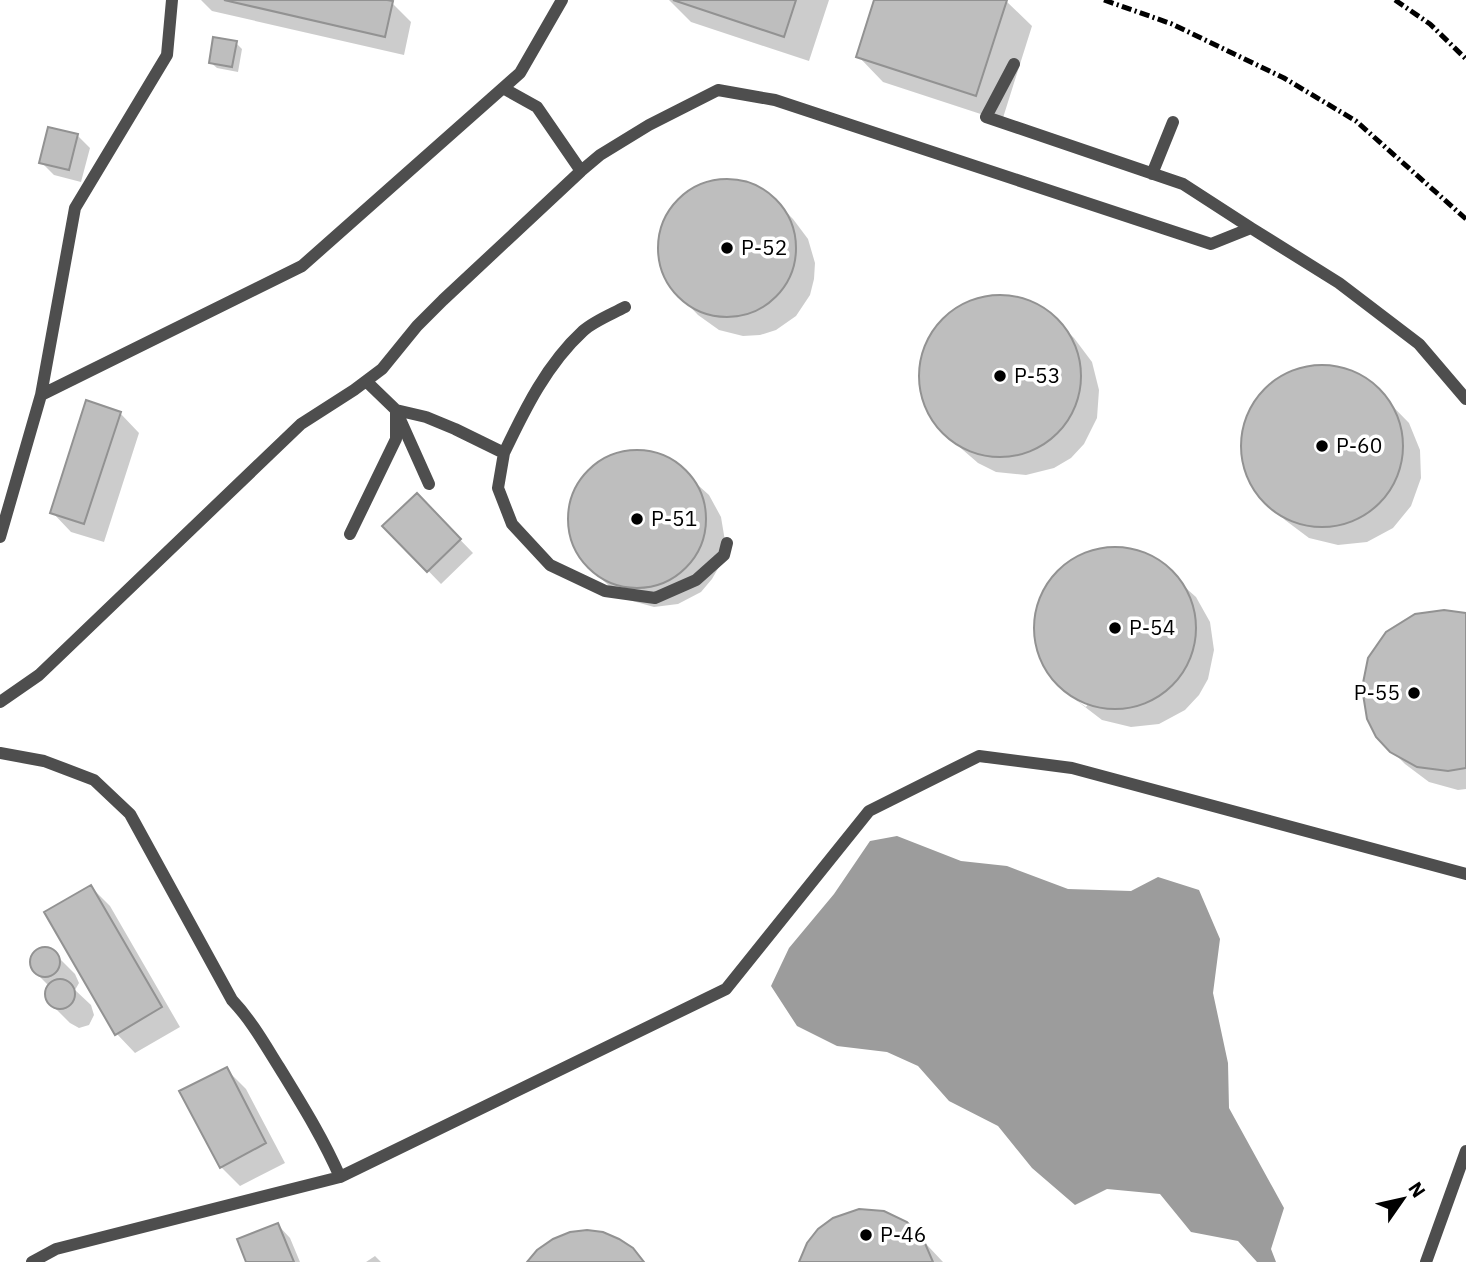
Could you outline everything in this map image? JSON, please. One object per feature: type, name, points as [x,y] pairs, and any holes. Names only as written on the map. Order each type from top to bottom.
[{"type":"lane","points":[[0,537],[41,395],[75,208],[167,55],[172,0]]},
{"type":"lane","points":[[41,395],[302,266],[520,73],[562,0]]},
{"type":"lane","points":[[1014,64],[986,117],[1183,184],[1339,283],[1419,344],[1466,399]]},
{"type":"lane","points":[[503,88],[537,107],[581,171]]},
{"type":"lane","points":[[0,702],[39,675],[301,424],[382,369],[417,326],[443,300],[581,171],[600,155],[649,125],[718,90],[775,100],[1211,244],[1251,228]]},
{"type":"lane","points":[[1152,174],[1173,122]]},
{"type":"lane","points":[[625,307],[585,329],[554,362],[519,422],[504,453],[498,488],[512,524],[550,565],[605,591],[655,598],[696,580],[724,555],[727,543]]},
{"type":"lane","points":[[366,381],[396,410],[429,484]]},
{"type":"lane","points":[[396,410],[446,425],[504,453]]},
{"type":"lane","points":[[350,534],[396,439],[396,410]]},
{"type":"lane","points":[[0,752],[44,761],[94,780],[130,814],[232,1000],[247,1016],[289,1083],[324,1142],[340,1177]]},
{"type":"lane","points":[[32,1262],[56,1249],[340,1177],[726,989],[869,811],[979,756],[1072,768],[1466,874]]},
{"type":"lane","points":[[1426,1262],[1466,1151]]},
{"type":"shaded area","points":[[897,836],[961,861],[1007,866],[1068,889],[1131,891],[1158,877],[1199,890],[1220,939],[1213,993],[1228,1063],[1229,1108],[1284,1208],[1271,1249],[1276,1262],[1257,1262],[1238,1241],[1191,1232],[1160,1194],[1107,1189],[1075,1205],[1032,1168],[998,1126],[949,1101],[918,1066],[887,1052],[837,1046],[797,1026],[771,986],[789,948],[834,894],[870,841]]},
{"type":"building","points":[[224,0],[387,0],[393,1],[385,37]]},
{"type":"building","points":[[673,0],[796,0],[784,37]]},
{"type":"building","points":[[874,0],[1007,0],[976,96],[856,57]]},
{"type":"building","points":[[213,37],[237,41],[232,67],[209,63]]},
{"type":"building","points":[[48,127],[78,134],[69,170],[39,163]]},
{"type":"building","name":"Р-52","points":[[727,179],[753,184],[776,199],[791,222],[796,248],[791,274],[776,297],[753,312],[727,317],[701,312],[678,297],[663,274],[658,248],[663,222],[678,199],[701,184]]},
{"type":"building","name":"Р-53","points":[[1000,295],[1031,301],[1057,319],[1075,345],[1081,376],[1075,407],[1057,433],[1031,451],[1000,457],[969,451],[943,433],[925,407],[919,376],[925,345],[943,319],[969,301]]},
{"type":"building","name":"Р-60","points":[[1322,365],[1353,371],[1379,389],[1397,415],[1403,446],[1397,477],[1379,503],[1353,521],[1322,527],[1291,521],[1265,503],[1247,477],[1241,446],[1247,415],[1265,389],[1291,371]]},
{"type":"building","points":[[86,400],[121,412],[84,524],[50,513]]},
{"type":"building","name":"Р-51","points":[[637,450],[663,455],[686,470],[701,493],[706,519],[701,545],[686,568],[663,583],[637,588],[611,583],[588,568],[573,545],[568,519],[573,493],[588,470],[611,455]]},
{"type":"building","points":[[417,493],[461,539],[427,572],[382,526]]},
{"type":"building","name":"Р-54","points":[[1115,547],[1146,553],[1172,571],[1190,597],[1196,628],[1190,659],[1172,685],[1146,703],[1115,709],[1084,703],[1058,685],[1040,659],[1034,628],[1040,597],[1058,571],[1084,553]]},
{"type":"building","name":"Р-55","points":[[1444,610],[1466,613],[1466,768],[1448,771],[1417,767],[1390,752],[1376,737],[1367,719],[1362,688],[1368,658],[1386,632],[1415,614]]},
{"type":"building","points":[[91,885],[162,1007],[115,1035],[44,912]]},
{"type":"building","points":[[45,947],[56,951],[60,962],[56,973],[45,977],[34,973],[30,962],[34,951]]},
{"type":"building","points":[[60,979],[71,983],[75,994],[71,1005],[60,1009],[49,1005],[45,994],[49,983]]},
{"type":"building","points":[[227,1067],[266,1143],[220,1168],[179,1091]]},
{"type":"building","name":"Р-46","points":[[859,1209],[884,1211],[907,1222],[924,1241],[933,1262],[799,1262],[807,1243],[818,1229],[833,1218]]},
{"type":"building","points":[[278,1223],[294,1262],[246,1262],[237,1239]]},
{"type":"building","points":[[570,1232],[603,1232],[619,1239],[633,1248],[644,1262],[527,1262],[537,1250],[553,1239]]},
{"type":"railway","points":[[1104,0],[1172,24],[1284,78],[1356,121],[1466,219]]},
{"type":"railway","points":[[1395,0],[1430,24],[1466,59]]},
{"type":"place","name":"Р-52","points":[[727,248]]},
{"type":"place","name":"Р-53","points":[[1000,376]]},
{"type":"place","name":"Р-60","points":[[1322,446]]},
{"type":"place","name":"Р-51","points":[[637,519]]},
{"type":"place","name":"Р-54","points":[[1115,628]]},
{"type":"place","name":"Р-55","points":[[1414,693]]},
{"type":"place","name":"Р-46","points":[[866,1235]]}]
